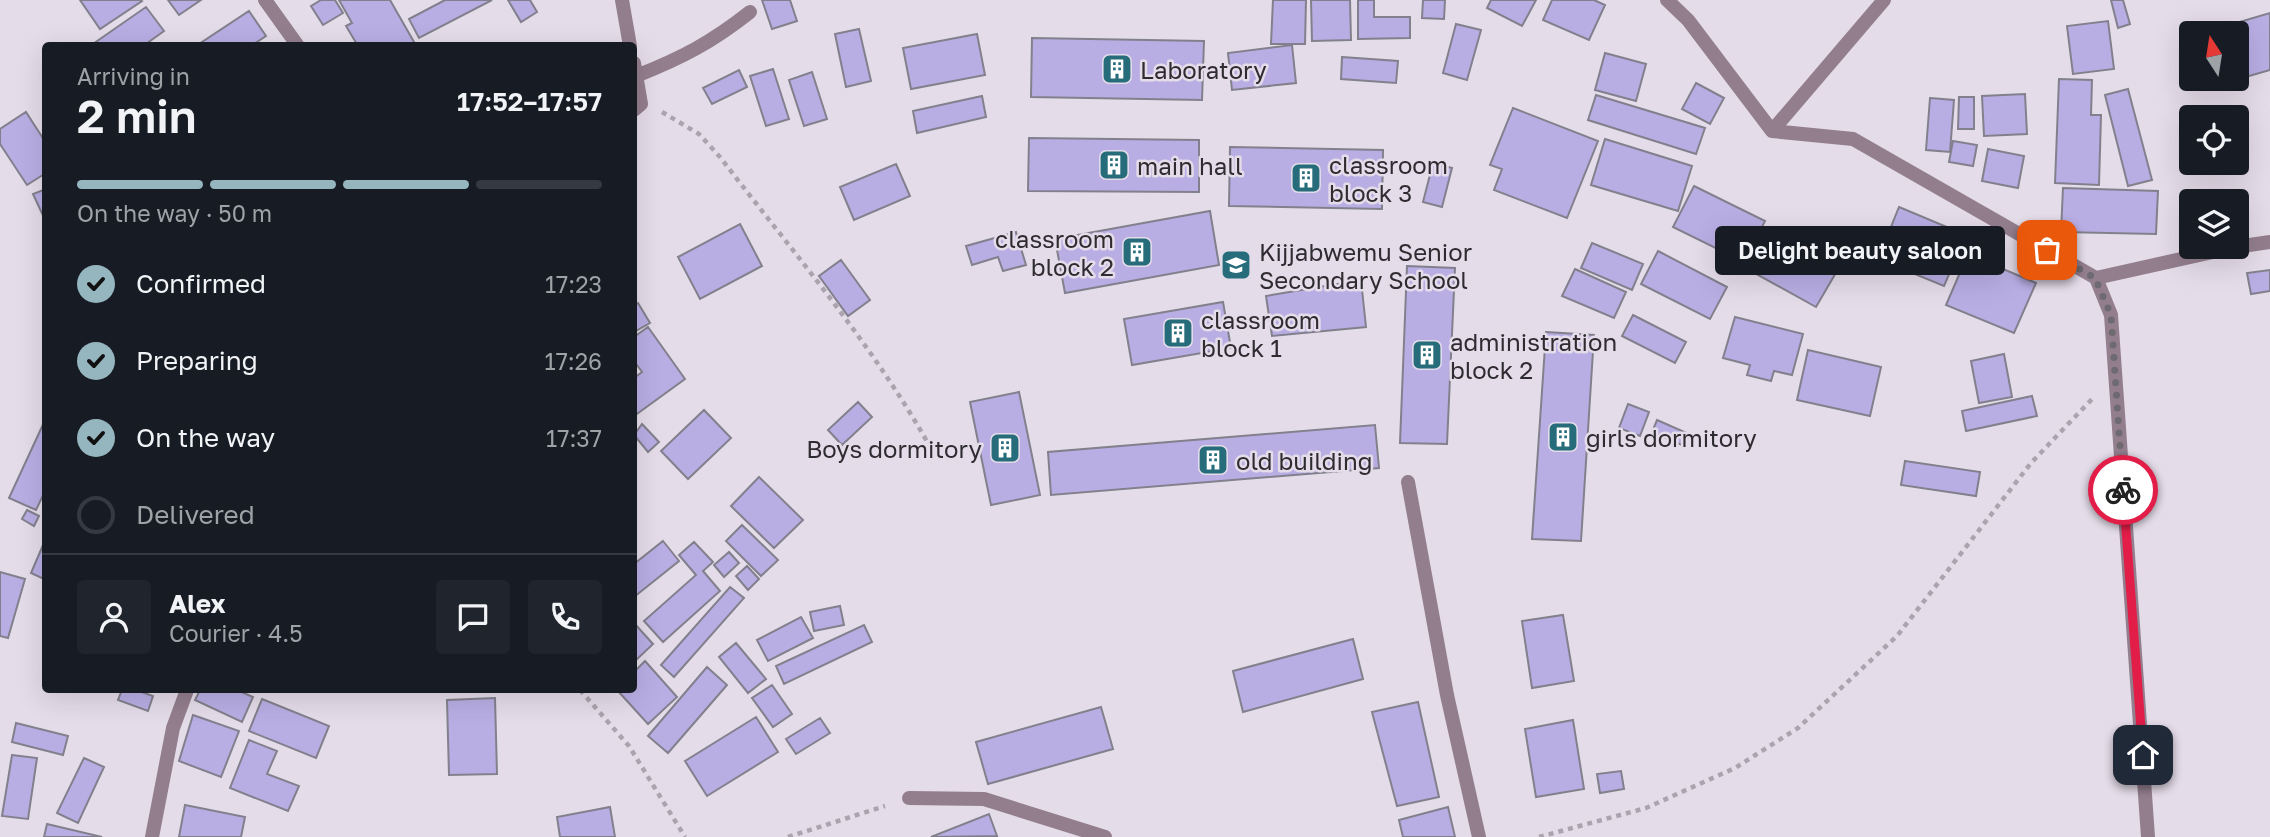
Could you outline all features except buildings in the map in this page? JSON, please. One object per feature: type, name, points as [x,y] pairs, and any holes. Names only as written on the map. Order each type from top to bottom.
[{"type":"street","points":[[265,0],[295,42]]},
{"type":"street","points":[[622,0],[629,42]]},
{"type":"street","points":[[1667,0],[1689,20],[1772,131],[1853,139],[2095,278],[2111,315],[2148,837]]},
{"type":"street","points":[[1772,131],[1884,0]]},
{"type":"street","points":[[637,69],[680,59],[714,41],[750,12]]},
{"type":"street","points":[[2249,245],[2270,242]]},
{"type":"street","points":[[2095,278],[2181,259]]},
{"type":"street","points":[[1408,482],[1447,695],[1479,837]]},
{"type":"street","points":[[152,837],[173,728],[186,693]]},
{"type":"street","points":[[909,798],[984,799],[1105,837]]},
{"type":"path","points":[[637,107],[677,119],[699,134],[720,157],[863,342],[901,395],[929,445]]},
{"type":"path","points":[[1539,837],[1646,808],[1735,768],[1798,728],[1897,636],[2031,463],[2115,374]]},
{"type":"path","points":[[583,693],[629,746],[685,837]]},
{"type":"path","points":[[788,837],[909,798]]},
{"type":"way so far","points":[[2047,250],[2095,278],[2111,315],[2123,490]]},
{"type":"place","name":"Laboratory","points":[[1117,69]]},
{"type":"place","name":"main hall","points":[[1114,165]]},
{"type":"place","name":"classroom block 3","points":[[1306,178]]},
{"type":"place","name":"Delight beauty saloon","points":[[2047,250]]},
{"type":"place","name":"classroom block 2","points":[[1137,252]]},
{"type":"place","name":"Kijjabwemu Senior Secondary School","points":[[1236,265]]},
{"type":"place","name":"classroom block 1","points":[[1178,333]]},
{"type":"place","name":"administration block 2","points":[[1427,355]]},
{"type":"place","name":"girls dormitory","points":[[1563,437]]},
{"type":"place","name":"Boys dormitory","points":[[1005,448]]},
{"type":"place","name":"old building","points":[[1213,460]]},
{"type":"route","points":[[2123,490],[2143,755]]}]
